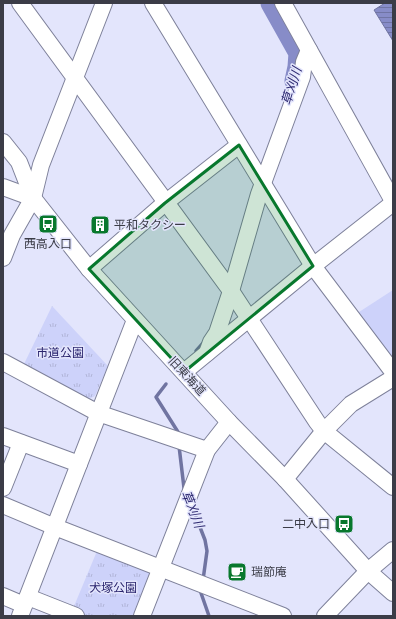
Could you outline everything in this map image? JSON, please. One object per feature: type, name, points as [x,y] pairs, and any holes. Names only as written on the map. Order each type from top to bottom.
[{"type":"street","points":[[20,3],[165,203],[231,291],[317,422],[324,431],[393,487]]},
{"type":"street","points":[[3,258],[12,236],[33,198],[41,165],[104,3]]},
{"type":"street","points":[[152,3],[313,266],[393,372]]},
{"type":"street","points":[[184,372],[393,202],[283,3]]},
{"type":"street","points":[[207,353],[211,342],[217,333],[231,291],[245,238],[302,77],[304,62],[309,50]]},
{"type":"street","name":"旧東海道","points":[[3,142],[19,162],[33,198],[89,269],[229,422],[285,479],[368,571],[393,593]]},
{"type":"street","points":[[89,269],[165,203],[239,144]]},
{"type":"street","points":[[3,187],[33,198]]},
{"type":"street","points":[[24,606],[98,413],[136,320]]},
{"type":"street","points":[[3,362],[98,413],[207,450]]},
{"type":"street","points":[[285,479],[324,431],[351,404],[393,378]]},
{"type":"street","points":[[142,616],[207,450],[229,422]]},
{"type":"street","points":[[3,436],[79,464]]},
{"type":"street","points":[[3,488],[21,443]]},
{"type":"street","points":[[3,505],[55,527],[283,616]]},
{"type":"street","points":[[325,616],[368,571],[393,550]]},
{"type":"street","points":[[3,596],[24,606],[76,616]]},
{"type":"highlighted area","points":[[239,145],[313,266],[184,372],[89,269],[165,203]]},
{"type":"green space","points":[[393,290],[393,362],[356,314]]},
{"type":"green space","name":"市道公園","points":[[52,306],[108,366],[95,396],[89,399],[24,364]]},
{"type":"green space","name":"犬塚公園","points":[[97,551],[150,572],[152,578],[136,616],[85,616],[72,611]]},
{"type":"shaded area","points":[[385,3],[393,3],[393,41],[374,10]]},
{"type":"waterway","name":"草刈川","points":[[271,3],[299,53],[295,81]]},
{"type":"waterway","name":"草刈川","points":[[196,351],[204,342]]},
{"type":"waterway","name":"草刈川","points":[[166,384],[156,397],[178,432],[178,436]]},
{"type":"waterway","name":"草刈川","points":[[179,446],[185,491]]},
{"type":"waterway","name":"草刈川","points":[[191,504],[205,540],[207,551],[203,580]]},
{"type":"waterway","name":"草刈川","points":[[201,589],[209,616]]},
{"type":"place","name":"西高入口","points":[[48,224]]},
{"type":"place","name":"平和タクシー","points":[[100,225]]},
{"type":"place","name":"二中入口","points":[[344,524]]},
{"type":"place","name":"瑞節庵","points":[[237,572]]}]
